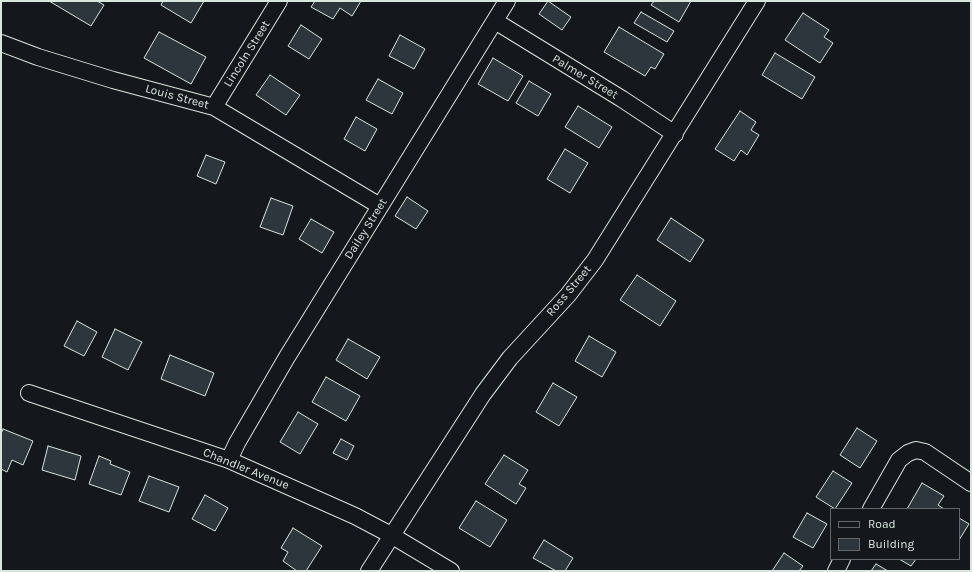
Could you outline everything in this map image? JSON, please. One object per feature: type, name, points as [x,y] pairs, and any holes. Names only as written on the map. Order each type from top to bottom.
[{"type":"street","name":"Lincoln Street","points":[[214,107],[279,1]]},
{"type":"street","name":"Dailey Street","points":[[229,460],[237,443],[287,357],[507,1]]},
{"type":"street","name":"Ross Street","points":[[369,571],[483,394],[510,358],[568,295],[595,260],[757,1]]},
{"type":"street","name":"Palmer Street","points":[[495,21],[622,99],[675,134]]},
{"type":"street","name":"Louis Street","points":[[1,43],[38,57],[105,78],[214,107],[380,206]]},
{"type":"street","name":"Chandler Avenue","points":[[29,393],[229,460],[341,510],[391,535],[451,571]]},
{"type":"street","points":[[872,508],[899,460],[908,453],[916,450],[925,452],[971,483]]},
{"type":"street","points":[[836,571],[842,560]]},
{"type":"building","points":[[49,1],[97,1],[104,5],[91,26]]},
{"type":"building","points":[[163,1],[204,1],[191,23],[161,5]]},
{"type":"building","points":[[315,1],[361,1],[352,16],[340,8],[333,19],[311,7]]},
{"type":"building","points":[[548,1],[571,17],[562,30],[539,14]]},
{"type":"building","points":[[654,1],[691,1],[679,22],[651,5]]},
{"type":"building","points":[[641,12],[674,31],[667,42],[634,23]]},
{"type":"building","points":[[803,13],[829,30],[824,37],[833,43],[820,63],[785,40]]},
{"type":"building","points":[[301,25],[322,39],[309,59],[288,46]]},
{"type":"building","points":[[619,27],[664,54],[655,69],[651,67],[645,76],[604,52]]},
{"type":"building","points":[[159,32],[206,57],[191,84],[144,58]]},
{"type":"building","points":[[400,35],[425,49],[414,69],[389,56]]},
{"type":"building","points":[[775,53],[815,77],[802,99],[762,75]]},
{"type":"building","points":[[493,58],[523,76],[508,101],[478,84]]},
{"type":"building","points":[[270,75],[300,95],[286,115],[256,95]]},
{"type":"building","points":[[378,79],[403,93],[392,114],[366,100]]},
{"type":"building","points":[[529,81],[551,94],[538,116],[516,103]]},
{"type":"building","points":[[578,106],[612,127],[599,148],[565,127]]},
{"type":"building","points":[[740,111],[756,122],[751,130],[759,135],[747,155],[741,150],[734,161],[715,149]]},
{"type":"building","points":[[356,117],[377,129],[365,151],[344,139]]},
{"type":"building","points":[[565,149],[588,163],[570,193],[547,179]]},
{"type":"building","points":[[206,155],[225,162],[216,184],[197,176]]},
{"type":"building","points":[[407,197],[428,211],[416,229],[395,216]]},
{"type":"building","points":[[271,198],[293,206],[283,235],[260,227]]},
{"type":"building","points":[[671,218],[704,240],[690,262],[657,240]]},
{"type":"building","points":[[311,219],[334,232],[322,253],[299,239]]},
{"type":"building","points":[[637,275],[676,301],[660,326],[620,300]]},
{"type":"building","points":[[77,321],[97,332],[84,356],[64,346]]},
{"type":"building","points":[[115,329],[142,342],[128,370],[102,357]]},
{"type":"building","points":[[589,336],[616,352],[602,377],[575,361]]},
{"type":"building","points":[[348,339],[380,357],[367,379],[336,360]]},
{"type":"building","points":[[170,355],[214,373],[205,396],[161,379]]},
{"type":"building","points":[[326,377],[360,396],[346,421],[312,402]]},
{"type":"building","points":[[553,383],[577,397],[559,426],[536,412]]},
{"type":"building","points":[[298,412],[318,424],[300,454],[280,442]]},
{"type":"building","points":[[857,428],[877,441],[860,468],[840,455]]},
{"type":"building","points":[[3,429],[33,441],[23,465],[12,460],[7,472],[1,469],[1,434]]},
{"type":"building","points":[[341,439],[354,446],[347,460],[333,453]]},
{"type":"building","points":[[48,446],[81,456],[75,480],[42,470]]},
{"type":"building","points":[[504,455],[528,470],[519,484],[526,488],[516,504],[485,484]]},
{"type":"building","points":[[99,456],[111,461],[110,464],[130,472],[121,495],[89,484]]},
{"type":"building","points":[[833,471],[852,483],[836,508],[816,497]]},
{"type":"building","points":[[149,476],[179,487],[169,512],[139,501]]},
{"type":"building","points":[[922,483],[944,496],[938,505],[942,508],[908,508]]},
{"type":"building","points":[[205,495],[228,508],[215,531],[192,519]]},
{"type":"building","points":[[476,501],[507,520],[490,547],[459,528]]},
{"type":"building","points":[[807,513],[827,524],[813,548],[793,537]]},
{"type":"building","points":[[960,519],[969,524],[960,538]]},
{"type":"building","points":[[293,528],[322,546],[306,571],[297,571],[283,561],[288,552],[281,548]]},
{"type":"building","points":[[544,540],[573,558],[565,571],[556,571],[533,558]]},
{"type":"building","points":[[784,553],[803,566],[799,571],[772,571]]},
{"type":"building","points":[[901,560],[915,560],[911,566]]},
{"type":"building","points":[[876,564],[888,571],[871,571]]}]
